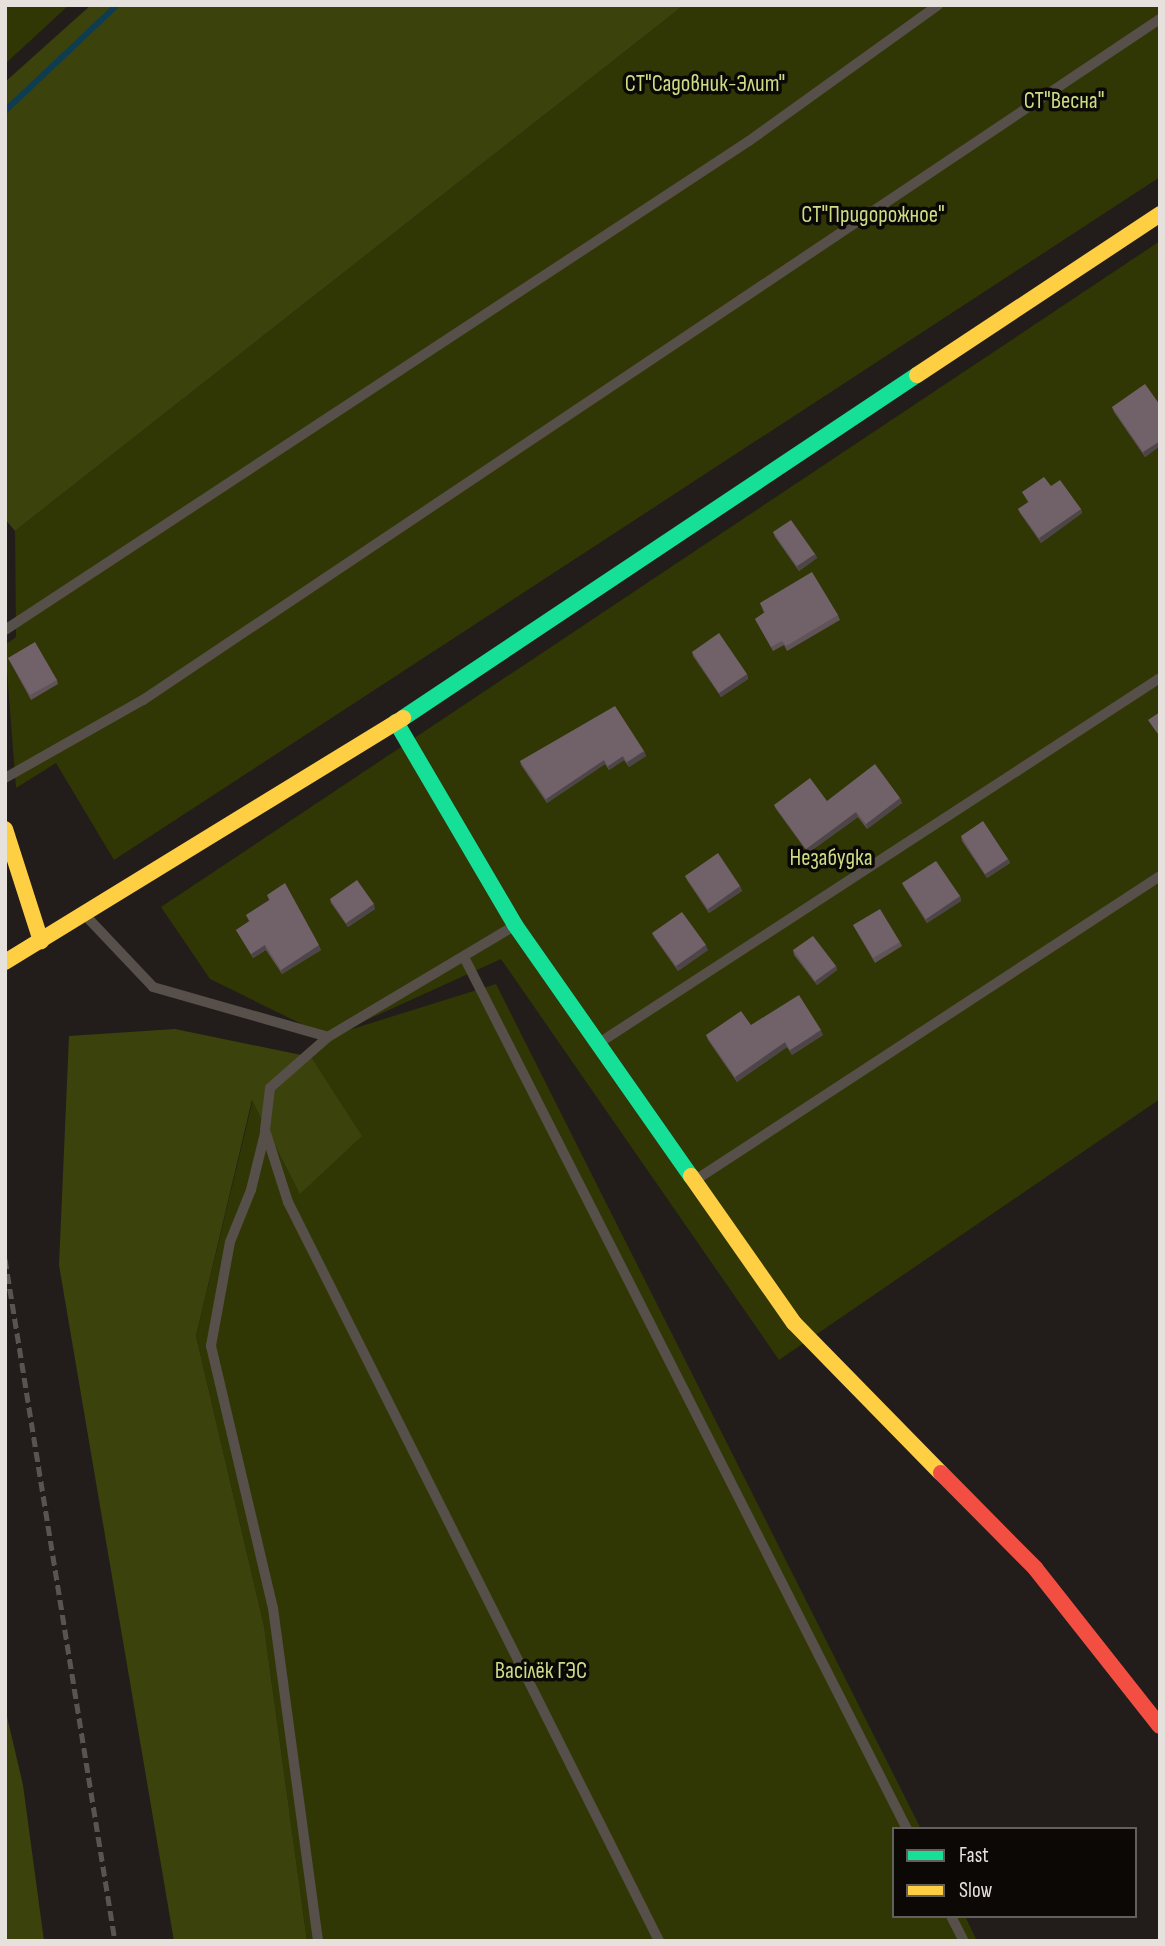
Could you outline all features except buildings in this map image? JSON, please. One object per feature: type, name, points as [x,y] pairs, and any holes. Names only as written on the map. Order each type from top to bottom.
[{"type":"street","points":[[5,962],[396,722],[1160,214]]},
{"type":"street","points":[[396,722],[515,925],[794,1323],[1035,1568],[1160,1726]]},
{"type":"street","points":[[5,829],[41,941]]},
{"type":"lane","points":[[5,630],[749,141],[938,5]]},
{"type":"lane","points":[[5,778],[143,700],[1160,19]]},
{"type":"lane","points":[[599,1043],[1160,678]]},
{"type":"lane","points":[[695,1180],[1160,876]]},
{"type":"lane","points":[[84,914],[153,988],[328,1037]]},
{"type":"lane","points":[[318,1941],[273,1608],[211,1346],[230,1242],[251,1190],[265,1130],[270,1088],[328,1037],[515,925]]},
{"type":"lane","points":[[464,957],[906,1827]]},
{"type":"lane","points":[[265,1130],[288,1202],[659,1941]]},
{"type":"lane","points":[[952,1918],[964,1941]]},
{"type":"green space","points":[[5,5],[69,5],[5,64]]},
{"type":"green space","points":[[91,5],[684,5],[15,531],[5,519],[5,82]]},
{"type":"green space","name":"СТ\"Придорожное\"","points":[[684,5],[1160,5],[1160,177],[114,860],[56,763],[16,788],[5,645],[16,637],[15,531]]},
{"type":"green space","points":[[1160,241],[1160,1099],[779,1360],[501,959],[336,1034],[496,984],[920,1827],[892,1827],[892,1918],[966,1918],[977,1941],[307,1941],[264,1626],[196,1336],[253,1099],[328,1037],[210,979],[161,907]]},
{"type":"green space","points":[[175,1029],[311,1057],[362,1136],[300,1194],[252,1100],[196,1336],[264,1626],[307,1941],[174,1941],[59,1265],[69,1036]]},
{"type":"green space","points":[[5,1708],[23,1785],[44,1941],[5,1941]]},
{"type":"waterway","points":[[5,111],[117,5]]},
{"type":"railway","points":[[5,1259],[115,1941]]},
{"type":"traffic: fast","points":[[403,718],[917,375]]},
{"type":"traffic: fast","points":[[396,722],[515,925],[691,1176]]},
{"type":"traffic: slow","points":[[917,375],[1160,214]]},
{"type":"traffic: slow","points":[[5,962],[403,718]]},
{"type":"traffic: slow","points":[[5,829],[41,941]]},
{"type":"traffic: slow","points":[[691,1176],[794,1323],[941,1473]]},
{"type":"traffic: jam","points":[[941,1473],[1035,1568],[1160,1726]]},
{"type":"park label","name":"СТ\"Садовник-Элит\"","points":[[705,84]]},
{"type":"park label","name":"СТ\"Весна\"","points":[[1064,101]]},
{"type":"park label","name":"Незабудка","points":[[831,858]]},
{"type":"park label","name":"Васілёк ГЭС","points":[[541,1671]]}]
